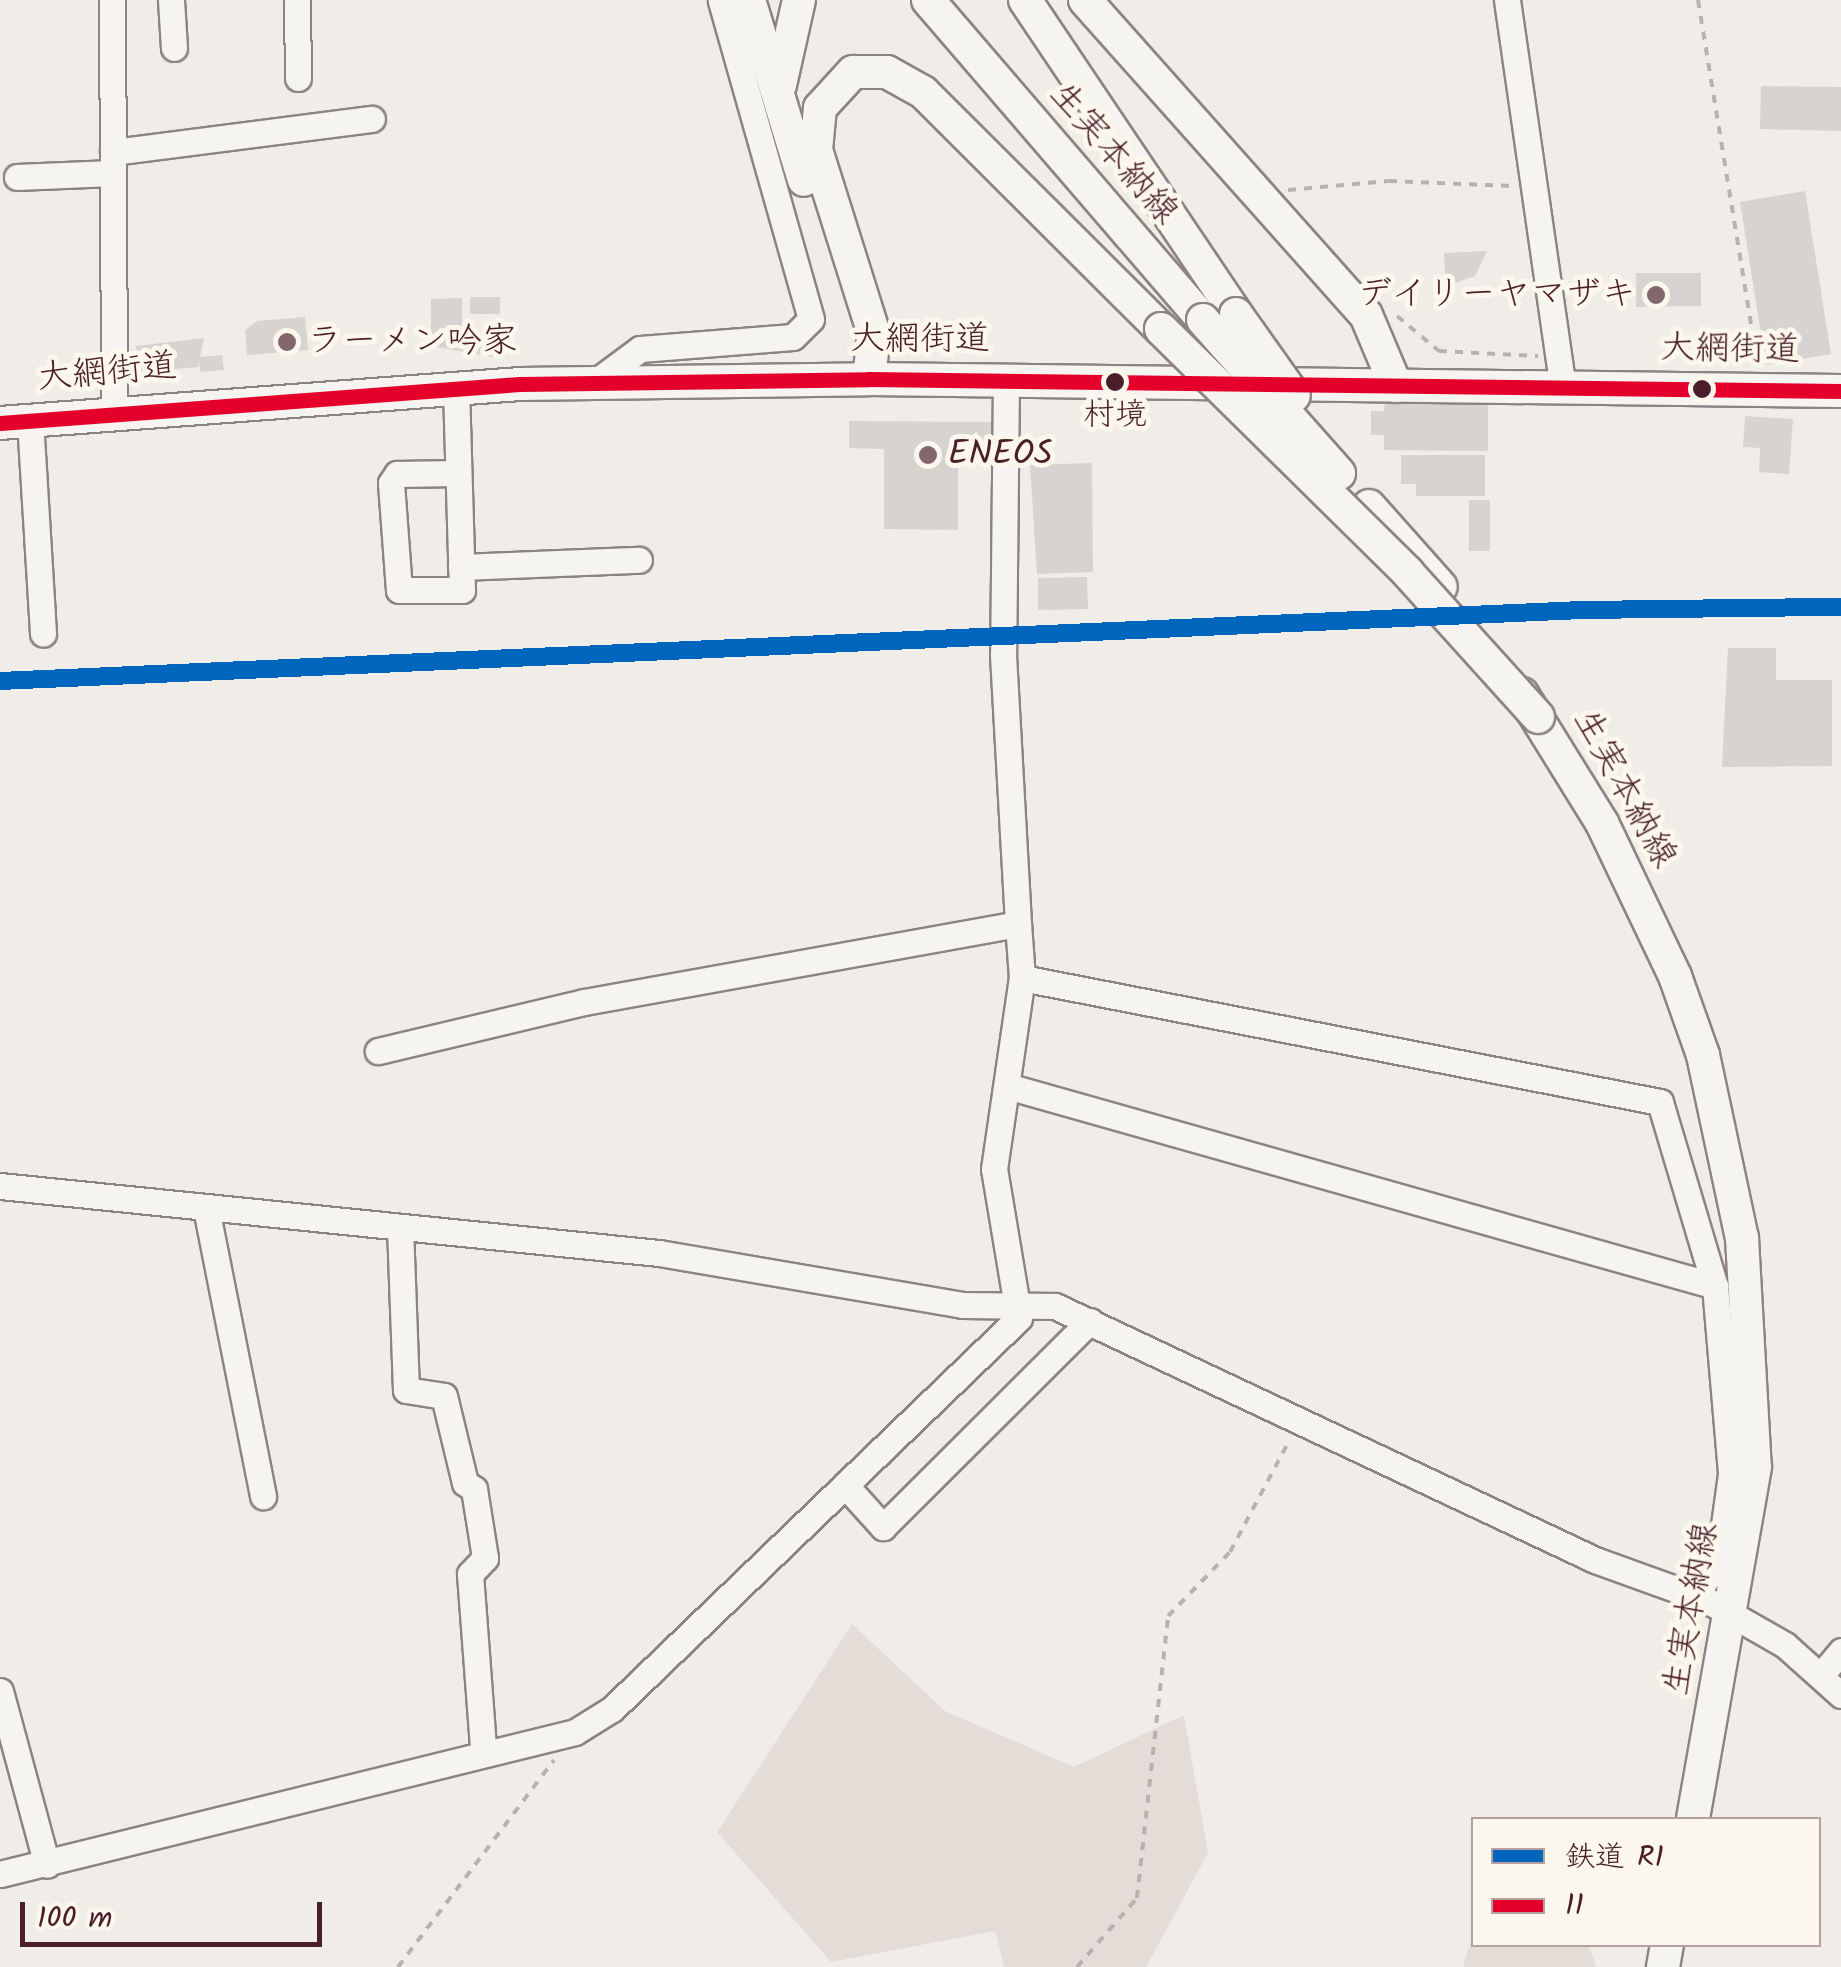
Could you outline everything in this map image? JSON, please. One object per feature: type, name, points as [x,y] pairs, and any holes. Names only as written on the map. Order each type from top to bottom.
[{"type":"main road","points":[[749,0],[868,378]]},
{"type":"main road","points":[[779,94],[798,0]]},
{"type":"main road","name":"生実本納線","points":[[928,0],[1369,506],[1538,717],[1639,896],[1703,1055],[1742,1238],[1755,1467],[1735,1616],[1694,1817]]},
{"type":"main road","points":[[1025,0],[1369,506]]},
{"type":"main road","points":[[1086,0],[1366,315],[1396,386]]},
{"type":"main road","points":[[868,378],[874,334],[816,150],[820,108],[853,72],[887,72],[923,92],[1408,572],[1538,717]]},
{"type":"main road","name":"大網街道","points":[[15,421],[114,410],[456,388],[868,378],[1396,386],[1560,372],[1762,390],[1841,391]]},
{"type":"street","points":[[112,0],[114,410]]},
{"type":"street","points":[[171,0],[174,48]]},
{"type":"street","points":[[297,0],[298,78]]},
{"type":"street","points":[[594,383],[640,349],[794,337],[810,319],[721,0]]},
{"type":"street","points":[[1507,0],[1560,372]]},
{"type":"street","points":[[17,177],[372,119]]},
{"type":"street","points":[[0,1874],[483,1748],[575,1732],[612,1709],[1019,1318],[994,1169],[1022,978],[1004,655],[1006,380]]},
{"type":"street","points":[[456,388],[462,590],[399,590],[391,483],[397,474],[457,473]]},
{"type":"street","points":[[15,421],[42,634]]},
{"type":"street","points":[[461,567],[639,560]]},
{"type":"street","points":[[378,1052],[584,1002],[1018,924]]},
{"type":"street","points":[[1022,978],[1660,1102],[1715,1286],[1731,1474],[1718,1562],[1693,1597]]},
{"type":"street","points":[[1007,1086],[1715,1286]]},
{"type":"street","points":[[0,1186],[767,1267],[962,1306],[1019,1301],[1090,1320],[1735,1616],[1822,1674],[1841,1695]]},
{"type":"street","points":[[206,1208],[263,1496]]},
{"type":"street","points":[[400,1227],[406,1390],[444,1396],[464,1484],[474,1488],[485,1558],[470,1574],[483,1748]]},
{"type":"street","points":[[845,1485],[883,1527],[1090,1320]]},
{"type":"street","points":[[1822,1674],[1841,1651]]},
{"type":"street","points":[[0,1691],[46,1865]]},
{"type":"path","points":[[1698,0],[1762,390]]},
{"type":"path","points":[[1274,176],[1300,205]]},
{"type":"path","points":[[1288,190],[1389,181],[1534,187]]},
{"type":"path","points":[[1390,308],[1438,351],[1560,372]]},
{"type":"path","points":[[1077,1967],[1136,1898],[1168,1616],[1230,1552],[1300,1419]]},
{"type":"path","points":[[398,1967],[575,1732]]},
{"type":"shaded area","points":[[852,1624],[945,1711],[1074,1767],[1184,1715],[1208,1853],[1146,1967],[1004,1967],[995,1931],[831,1962],[717,1832]]},
{"type":"shaded area","points":[[1471,1941],[1471,1947],[1590,1947],[1596,1967],[1463,1967]]},
{"type":"building","points":[[1761,86],[1841,87],[1841,131],[1760,129]]},
{"type":"building","points":[[1805,191],[1831,354],[1766,365],[1740,202]]},
{"type":"building","points":[[1487,251],[1475,276],[1446,286],[1444,253]]},
{"type":"building","points":[[1636,273],[1701,273],[1701,306],[1636,307]]},
{"type":"building","points":[[470,297],[500,297],[500,314],[470,314]]},
{"type":"building","points":[[462,298],[462,337],[492,336],[493,357],[431,346],[431,299]]},
{"type":"building","points":[[305,317],[308,350],[247,355],[245,330],[257,321]]},
{"type":"building","points":[[204,338],[198,367],[138,372],[136,346]]},
{"type":"building","points":[[222,355],[224,370],[200,372],[199,357]]},
{"type":"building","points":[[1385,402],[1488,402],[1488,451],[1384,450],[1384,435],[1371,435],[1371,411],[1384,411]]},
{"type":"building","points":[[1745,416],[1793,419],[1789,474],[1759,472],[1760,448],[1743,447]]},
{"type":"building","points":[[849,421],[994,422],[994,442],[958,442],[958,530],[884,529],[884,449],[849,448]]},
{"type":"building","points":[[1401,455],[1485,455],[1485,496],[1416,496],[1416,484],[1401,484]]},
{"type":"building","points":[[1092,463],[1093,572],[1037,574],[1030,465]]},
{"type":"building","points":[[1469,500],[1490,500],[1490,551],[1469,551]]},
{"type":"building","points":[[1087,577],[1088,609],[1038,610],[1038,578]]},
{"type":"building","points":[[1728,648],[1776,648],[1776,680],[1832,680],[1832,766],[1722,767]]},
{"type":"rail line","name":"R1","points":[[0,681],[1581,610],[1841,607]]},
{"type":"transit line","name":"11","points":[[0,423],[520,384],[869,379],[1841,391]]},
{"type":"place","name":"デイリーヤマザキ","points":[[1656,295]]},
{"type":"place","name":"ラーメン吟家","points":[[287,342]]},
{"type":"place","name":"村境","points":[[1115,382]]},
{"type":"place","name":"ENEOS","points":[[928,455]]}]
